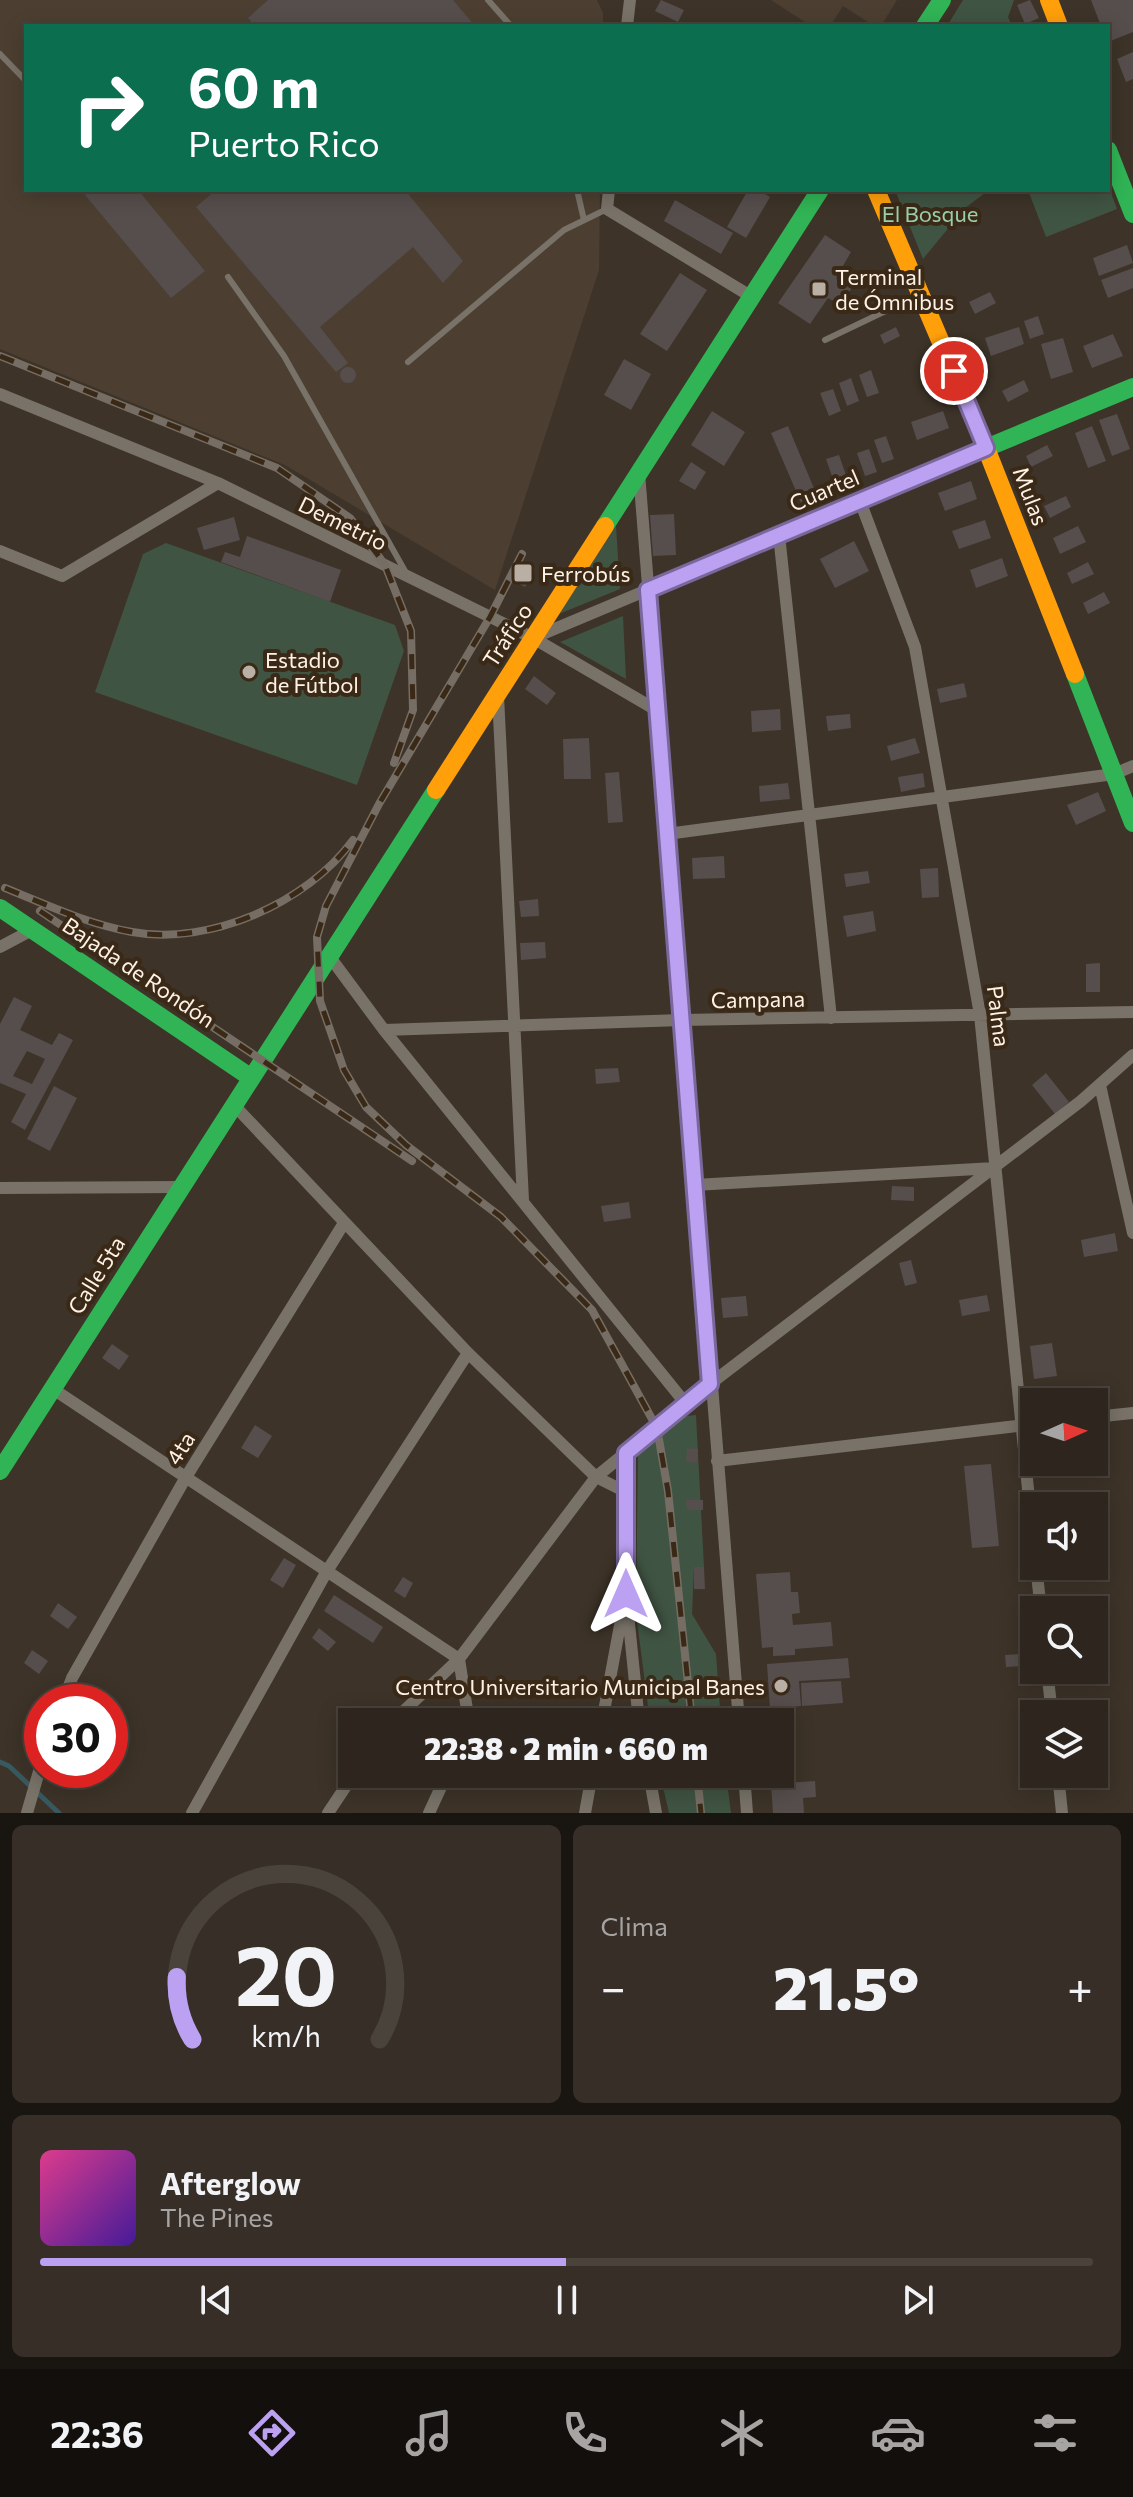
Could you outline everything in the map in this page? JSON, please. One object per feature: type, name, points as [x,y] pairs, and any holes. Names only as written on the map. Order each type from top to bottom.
[{"type":"street","points":[[627,24],[630,0]]},
{"type":"street","points":[[926,24],[942,0]]},
{"type":"street","points":[[1049,0],[1058,24]]},
{"type":"street","points":[[1110,155],[1133,214]]},
{"type":"street","points":[[609,192],[607,209],[752,297]]},
{"type":"street","name":"Tráfico","points":[[233,1104],[819,192]]},
{"type":"street","name":"Mulas","points":[[877,192],[923,293],[986,448],[1133,823]]},
{"type":"street","name":"Cuartel","points":[[533,638],[1133,387]]},
{"type":"street","name":"Demetrio","points":[[0,394],[218,483],[533,638],[658,711]]},
{"type":"street","points":[[639,473],[738,1708]]},
{"type":"street","points":[[0,551],[62,576],[218,483]]},
{"type":"street","name":"Palma","points":[[860,501],[915,647],[980,1015],[994,1168],[1022,1388]]},
{"type":"street","points":[[779,535],[831,1018]]},
{"type":"street","points":[[498,694],[523,1200]]},
{"type":"street","points":[[667,834],[1114,774],[1133,766]]},
{"type":"street","name":"Bajada de Rondón","points":[[0,908],[250,1077]]},
{"type":"street","points":[[0,947],[32,930]]},
{"type":"street","points":[[330,957],[384,1030],[686,1404]]},
{"type":"street","name":"Campana","points":[[384,1030],[682,1020],[1133,1012]]},
{"type":"street","points":[[407,1708],[459,1659],[596,1477],[710,1384],[1100,1085],[1133,1055]]},
{"type":"street","points":[[1100,1085],[1133,1233]]},
{"type":"street","points":[[233,1104],[468,1353],[596,1477],[626,1492]]},
{"type":"street","name":"Calle 5ta","points":[[0,1471],[7,1445],[53,1389],[233,1104]]},
{"type":"street","points":[[695,1185],[994,1168]]},
{"type":"street","points":[[0,1188],[180,1187]]},
{"type":"street","name":"4ta","points":[[70,1684],[186,1477],[344,1223]]},
{"type":"street","points":[[192,1813],[327,1571],[468,1353]]},
{"type":"street","points":[[53,1389],[459,1659],[467,1708]]},
{"type":"street","points":[[1108,1416],[1133,1413]]},
{"type":"street","points":[[717,1461],[1020,1425]]},
{"type":"street","points":[[626,1453],[626,1594],[638,1708]]},
{"type":"street","points":[[605,1708],[626,1594]]},
{"type":"street","points":[[28,1810],[34,1788]]},
{"type":"street","points":[[328,1813],[345,1788]]},
{"type":"street","points":[[429,1813],[441,1788]]},
{"type":"street","points":[[585,1813],[589,1788]]},
{"type":"street","points":[[652,1788],[656,1813]]},
{"type":"street","points":[[745,1788],[747,1813]]},
{"type":"street","points":[[1059,1788],[1062,1813]]},
{"type":"lane","points":[[488,0],[509,24]]},
{"type":"lane","points":[[0,54],[24,79]]},
{"type":"lane","points":[[577,192],[584,220]]},
{"type":"lane","points":[[408,362],[564,230],[607,209]]},
{"type":"lane","points":[[228,277],[284,356],[409,577]]},
{"type":"lane","points":[[825,340],[923,293]]},
{"type":"shaded area","points":[[0,0],[597,0],[603,13],[603,24],[24,24],[24,192],[600,192],[599,270],[495,590],[285,465],[0,349]]},
{"type":"shaded area","points":[[771,0],[897,0],[882,24],[871,24],[843,6],[831,24],[808,24]]},
{"type":"green space","points":[[963,0],[1014,0],[1008,17],[1011,24],[948,24]]},
{"type":"green space","points":[[1110,190],[1117,209],[1046,237],[1029,192]]},
{"type":"green space","name":"El Bosque","points":[[896,192],[986,192],[965,208],[923,259]]},
{"type":"green space","points":[[616,526],[620,589],[559,614]]},
{"type":"green space","name":"Estadio de Fútbol","points":[[166,543],[395,625],[404,651],[357,785],[95,692],[143,554]]},
{"type":"green space","points":[[623,616],[626,679],[560,642]]},
{"type":"green space","points":[[696,1415],[704,1567],[694,1568],[692,1614],[716,1654],[720,1708],[648,1708],[636,1613],[638,1449],[677,1417]]},
{"type":"green space","points":[[663,1788],[728,1788],[731,1813],[669,1813]]},
{"type":"building","points":[[268,0],[453,0],[473,24],[253,24],[248,18]]},
{"type":"building","points":[[661,0],[684,10],[678,22],[655,11]]},
{"type":"building","points":[[1030,0],[1039,18],[1025,24],[1017,5]]},
{"type":"building","points":[[1091,0],[1133,0],[1133,32],[1110,41],[1110,24],[1100,24]]},
{"type":"building","points":[[1133,52],[1133,79],[1126,82],[1117,59]]},
{"type":"building","points":[[89,192],[140,192],[205,271],[171,298],[85,195]]},
{"type":"building","points":[[214,192],[407,192],[463,261],[443,283],[413,247],[320,327],[348,363],[336,372],[196,207]]},
{"type":"building","points":[[747,192],[761,192],[770,197],[746,238],[727,227]]},
{"type":"building","points":[[675,200],[733,233],[721,254],[664,221]]},
{"type":"building","points":[[825,235],[851,252],[836,278],[852,287],[842,306],[828,298],[810,324],[778,303]]},
{"type":"building","points":[[1127,245],[1133,263],[1099,276],[1093,258]]},
{"type":"building","points":[[1133,268],[1133,288],[1108,298],[1101,280]]},
{"type":"building","points":[[680,273],[707,290],[667,351],[640,334]]},
{"type":"building","points":[[990,292],[996,303],[975,314],[969,302]]},
{"type":"building","points":[[1038,316],[1044,334],[1030,339],[1024,321]]},
{"type":"building","points":[[896,327],[900,336],[884,344],[880,335]]},
{"type":"building","points":[[1019,327],[1024,344],[991,356],[985,338]]},
{"type":"building","points":[[1113,334],[1123,356],[1092,368],[1083,346]]},
{"type":"building","points":[[1063,338],[1073,372],[1051,379],[1041,344]]},
{"type":"building","points":[[624,359],[651,374],[631,410],[604,395]]},
{"type":"building","points":[[345,367],[351,367],[356,375],[354,381],[345,383],[340,378],[340,372]]},
{"type":"building","points":[[871,370],[879,393],[867,397],[859,375]]},
{"type":"building","points":[[851,378],[859,401],[847,406],[839,383]]},
{"type":"building","points":[[1024,380],[1029,391],[1008,402],[1002,391]]},
{"type":"building","points":[[833,389],[841,411],[829,416],[820,393]]},
{"type":"building","points":[[712,411],[745,432],[724,466],[691,445]]},
{"type":"building","points":[[943,411],[949,428],[917,440],[911,422]]},
{"type":"building","points":[[1117,414],[1130,449],[1112,456],[1099,420]]},
{"type":"building","points":[[788,426],[818,498],[802,505],[771,433]]},
{"type":"building","points":[[1092,426],[1106,461],[1088,468],[1075,433]]},
{"type":"building","points":[[886,436],[894,459],[882,463],[874,440]]},
{"type":"building","points":[[1047,445],[1053,456],[1031,467],[1026,456]]},
{"type":"building","points":[[869,449],[877,472],[865,476],[857,453]]},
{"type":"building","points":[[839,455],[847,478],[834,482],[826,459]]},
{"type":"building","points":[[691,462],[706,472],[695,490],[679,481]]},
{"type":"building","points":[[971,481],[977,499],[945,511],[938,493]]},
{"type":"building","points":[[1066,496],[1071,507],[1050,518],[1044,506]]},
{"type":"building","points":[[674,514],[676,555],[653,556],[650,515]]},
{"type":"building","points":[[234,517],[240,540],[204,550],[197,528]]},
{"type":"building","points":[[985,520],[991,538],[959,549],[952,531]]},
{"type":"building","points":[[1078,526],[1086,542],[1060,554],[1053,538]]},
{"type":"building","points":[[247,536],[341,570],[330,602],[221,562],[225,552],[240,557]]},
{"type":"building","points":[[854,541],[869,571],[835,588],[820,559]]},
{"type":"building","points":[[1002,558],[1008,576],[976,588],[970,570]]},
{"type":"building","points":[[1088,562],[1094,574],[1072,584],[1067,573]]},
{"type":"building","points":[[526,564],[535,569],[525,587],[516,582]]},
{"type":"building","points":[[1104,592],[1110,603],[1088,614],[1083,603]]},
{"type":"building","points":[[534,676],[556,693],[547,705],[525,689]]},
{"type":"building","points":[[964,683],[967,697],[940,703],[937,689]]},
{"type":"building","points":[[780,709],[781,730],[752,732],[751,711]]},
{"type":"building","points":[[850,714],[851,728],[828,731],[826,716]]},
{"type":"building","points":[[589,738],[591,779],[564,779],[563,739]]},
{"type":"building","points":[[915,738],[920,753],[891,761],[887,746]]},
{"type":"building","points":[[619,772],[623,822],[608,823],[605,773]]},
{"type":"building","points":[[923,773],[925,787],[901,792],[898,777]]},
{"type":"building","points":[[788,783],[790,799],[760,802],[759,786]]},
{"type":"building","points":[[1098,792],[1106,811],[1076,825],[1067,805]]},
{"type":"building","points":[[724,856],[725,878],[693,879],[692,858]]},
{"type":"building","points":[[938,868],[939,897],[922,898],[920,869]]},
{"type":"building","points":[[868,871],[870,883],[846,887],[844,874]]},
{"type":"building","points":[[538,899],[539,916],[521,917],[519,901]]},
{"type":"building","points":[[873,911],[876,931],[847,937],[843,916]]},
{"type":"building","points":[[545,942],[546,958],[521,960],[520,943]]},
{"type":"building","points":[[1100,963],[1100,992],[1086,992],[1086,964]]},
{"type":"building","points":[[14,997],[32,1006],[20,1030],[52,1045],[59,1033],[73,1040],[25,1130],[11,1122],[26,1094],[0,1083],[0,1024]],"holes":[[[27,1051],[45,1059],[32,1084],[13,1076]]]},
{"type":"building","points":[[618,1068],[620,1082],[596,1084],[595,1069]]},
{"type":"building","points":[[1046,1073],[1069,1102],[1055,1114],[1032,1085]]},
{"type":"building","points":[[54,1086],[77,1098],[50,1151],[27,1139]]},
{"type":"building","points":[[892,1186],[914,1187],[914,1201],[891,1200]]},
{"type":"building","points":[[629,1202],[631,1218],[604,1222],[601,1206]]},
{"type":"building","points":[[1115,1233],[1118,1251],[1084,1257],[1081,1240]]},
{"type":"building","points":[[911,1260],[917,1283],[905,1286],[899,1263]]},
{"type":"building","points":[[987,1295],[990,1311],[962,1316],[959,1300]]},
{"type":"building","points":[[746,1296],[748,1316],[723,1318],[721,1298]]},
{"type":"building","points":[[1052,1343],[1057,1376],[1034,1379],[1030,1346]]},
{"type":"building","points":[[112,1344],[129,1356],[119,1370],[102,1358]]},
{"type":"building","points":[[255,1425],[272,1436],[258,1458],[241,1448]]},
{"type":"building","points":[[687,1448],[698,1449],[697,1463],[686,1462]]},
{"type":"building","points":[[991,1464],[999,1546],[972,1548],[964,1466]]},
{"type":"building","points":[[686,1500],[703,1500],[703,1510],[687,1510]]},
{"type":"building","points":[[284,1558],[296,1565],[283,1588],[270,1580]]},
{"type":"building","points":[[694,1567],[704,1567],[705,1589],[694,1589]]},
{"type":"building","points":[[790,1572],[791,1592],[798,1592],[800,1613],[792,1614],[793,1625],[831,1622],[833,1646],[795,1649],[795,1655],[773,1656],[773,1647],[762,1648],[756,1574]]},
{"type":"building","points":[[403,1577],[413,1583],[405,1598],[394,1591]]},
{"type":"building","points":[[334,1595],[383,1627],[373,1643],[324,1611]]},
{"type":"building","points":[[58,1603],[77,1617],[68,1629],[50,1616]]},
{"type":"building","points":[[319,1628],[336,1642],[328,1651],[312,1638]]},
{"type":"building","points":[[32,1650],[48,1661],[39,1674],[24,1663]]},
{"type":"building","points":[[1020,1654],[1020,1666],[1006,1667],[1005,1655]]},
{"type":"building","points":[[848,1658],[850,1678],[799,1681],[801,1706],[770,1708],[767,1664]]},
{"type":"building","points":[[841,1681],[843,1703],[802,1706],[801,1683]]},
{"type":"building","points":[[815,1781],[816,1797],[803,1798],[804,1813],[773,1813],[771,1788],[794,1788],[794,1782]]},
{"type":"waterway","points":[[0,1762],[9,1766],[59,1813]]},
{"type":"railway","points":[[0,356],[277,468],[350,518],[385,565],[411,631],[413,710],[394,763]]},
{"type":"railway","points":[[522,554],[490,617],[379,804],[326,906],[317,937],[320,1001],[344,1070],[366,1107],[406,1145],[501,1217],[592,1310],[657,1428],[668,1491],[691,1708]]},
{"type":"railway","points":[[5,888],[116,929],[162,935],[193,932],[224,926],[283,900],[310,883],[353,840]]},
{"type":"railway","points":[[40,911],[412,1161]]},
{"type":"railway","points":[[698,1788],[701,1813]]},
{"type":"traffic: fast","points":[[926,24],[942,0]]},
{"type":"traffic: fast","points":[[1110,155],[1133,214]]},
{"type":"traffic: fast","points":[[605,526],[819,192]]},
{"type":"traffic: fast","points":[[986,448],[1133,387]]},
{"type":"traffic: fast","points":[[1075,674],[1133,823]]},
{"type":"traffic: fast","points":[[0,1471],[436,790]]},
{"type":"traffic: fast","points":[[0,908],[250,1077]]},
{"type":"traffic: slow","points":[[1049,0],[1058,24]]},
{"type":"traffic: slow","points":[[877,192],[986,448],[1075,674]]},
{"type":"traffic: slow","points":[[436,790],[605,526]]},
{"type":"place","name":"Terminal de Ómnibus","points":[[819,289]]},
{"type":"place","name":"Ferrobús","points":[[523,573]]},
{"type":"place","name":"Estadio de Fútbol","points":[[249,672]]},
{"type":"place","name":"Centro Universitario Municipal Banes","points":[[781,1686]]},
{"type":"route","points":[[626,1594],[626,1453],[710,1384],[648,590],[986,448],[954,371]]}]
